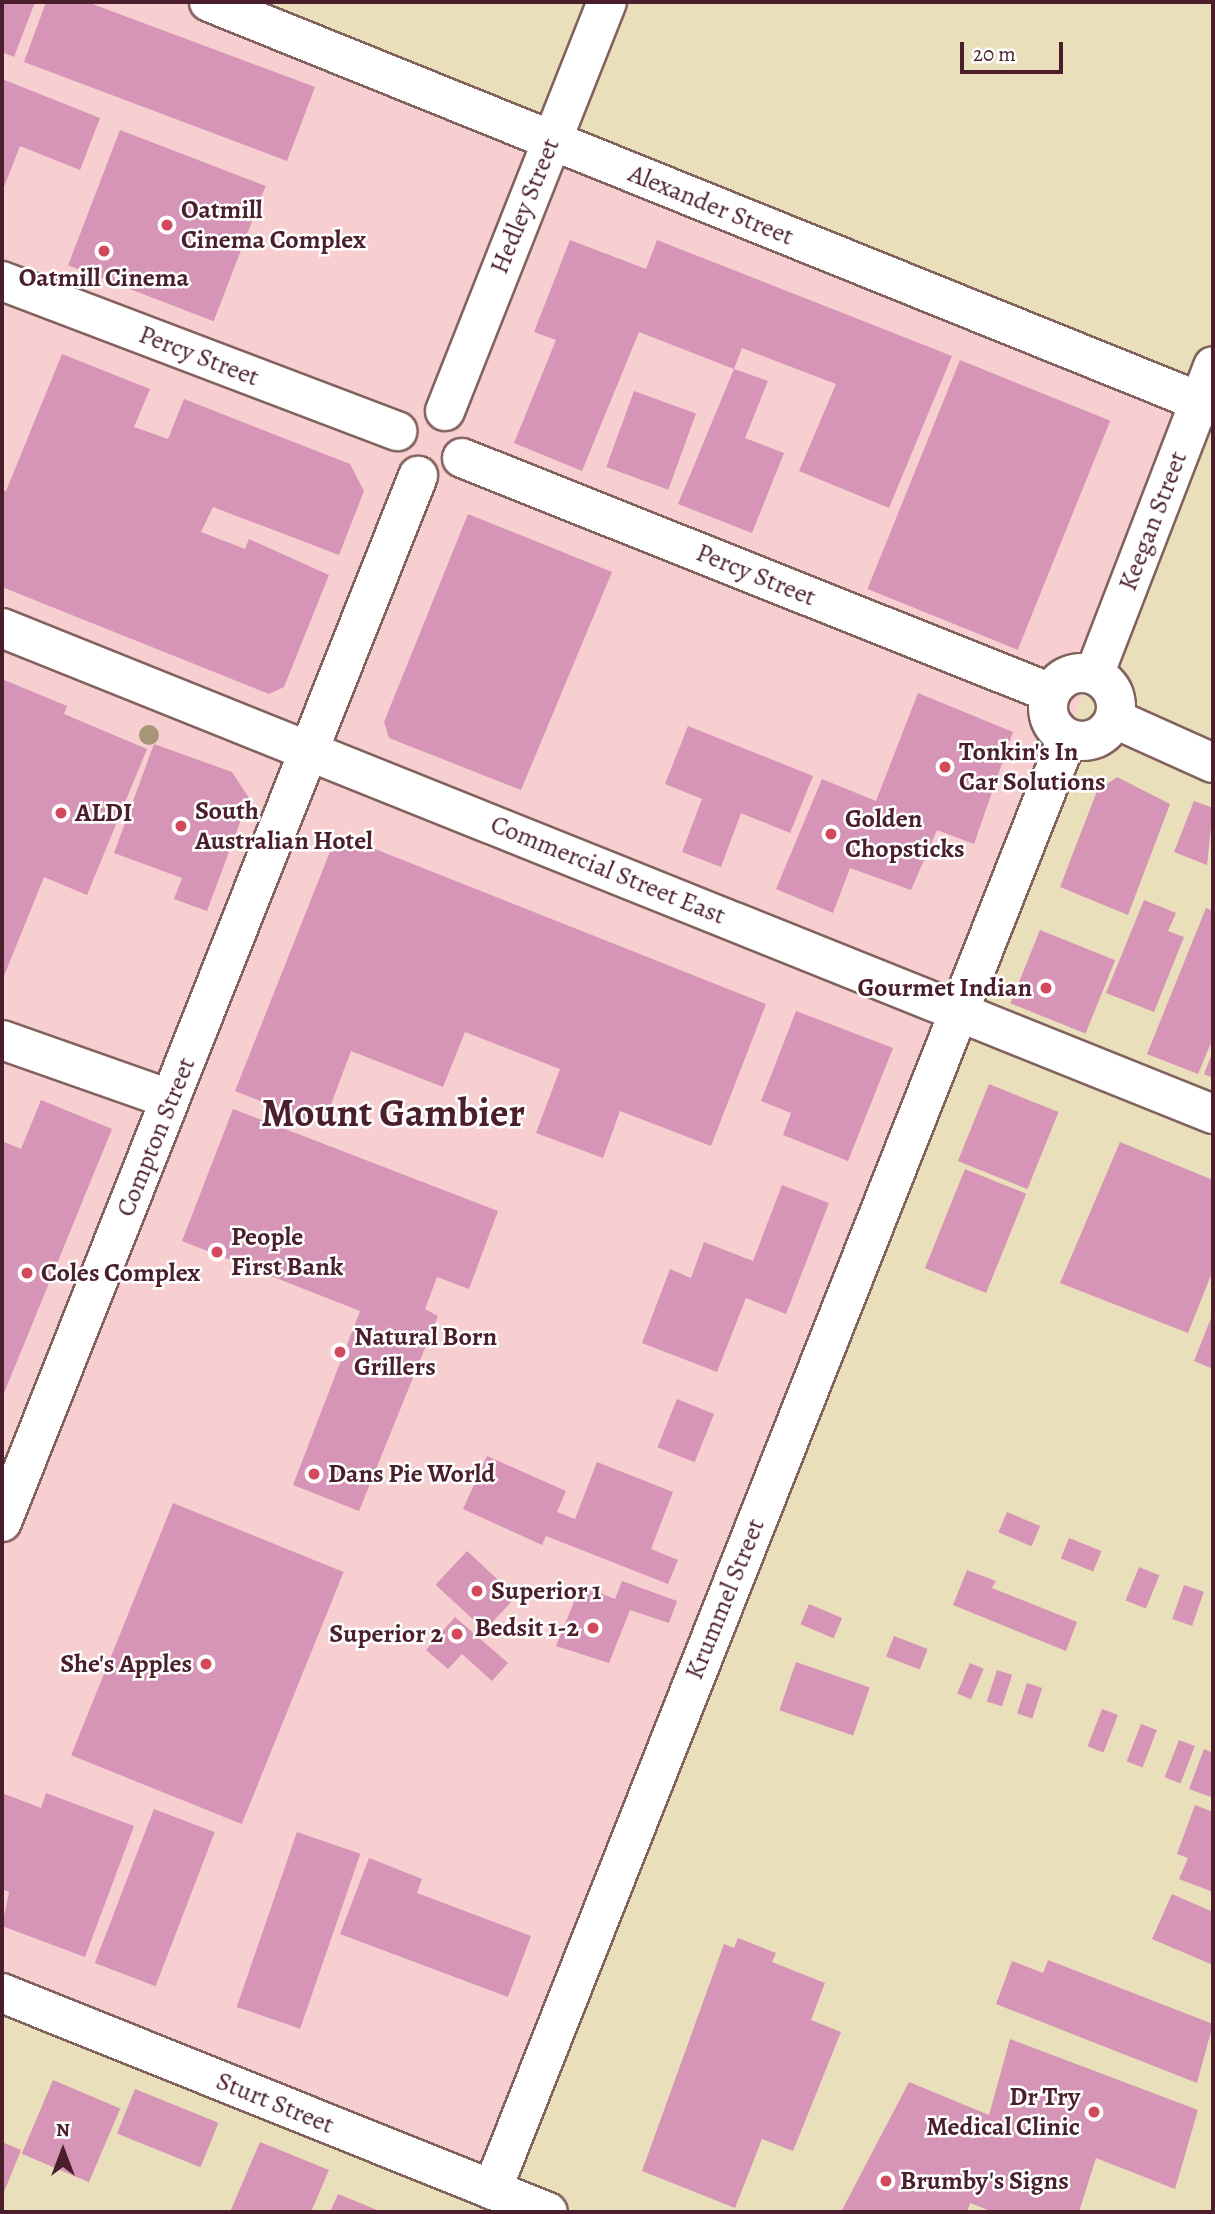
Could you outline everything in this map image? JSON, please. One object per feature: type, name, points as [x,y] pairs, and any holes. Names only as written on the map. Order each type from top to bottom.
[{"type":"street","name":"Alexander Street","points":[[209,2],[1206,404]]},
{"type":"street","name":"Hedley Street","points":[[445,411],[607,2]]},
{"type":"street","name":"Percy Street","points":[[2,281],[397,431]]},
{"type":"street","name":"Keegan Street","points":[[1094,676],[1206,404],[1213,366]]},
{"type":"street","points":[[445,411],[461,425],[462,457],[439,476],[418,476],[396,452],[397,431],[411,413],[445,411]]},
{"type":"street","name":"Percy Street","points":[[462,457],[1051,693]]},
{"type":"street","points":[[311,752],[418,476]]},
{"type":"street","name":"Commercial Street East","points":[[2,628],[959,1008],[1213,1114]]},
{"type":"street","points":[[1094,676],[1115,695],[1115,719],[1100,737],[1067,739],[1051,724],[1051,693],[1065,677],[1094,676]]},
{"type":"street","points":[[1115,719],[1213,763]]},
{"type":"street","points":[[959,1008],[1067,739]]},
{"type":"street","name":"Compton Street","points":[[2,1522],[311,752]]},
{"type":"street","name":"Krummel Street","points":[[492,2190],[959,1008]]},
{"type":"street","points":[[2,1040],[170,1099]]},
{"type":"street","name":"Sturt Street","points":[[2,1993],[548,2212]]},
{"type":"shaded area","points":[[2,2],[205,2],[1199,401],[492,2190],[2,1993]]},
{"type":"building","points":[[2,2],[35,2],[14,57],[2,52]]},
{"type":"building","points":[[46,2],[87,2],[315,87],[287,161],[24,62]]},
{"type":"building","points":[[2,79],[100,118],[80,170],[20,146],[2,192]]},
{"type":"building","name":"Oatmill Cinema Complex","points":[[120,130],[266,186],[214,321],[68,265]]},
{"type":"building","points":[[570,240],[646,269],[657,240],[952,356],[889,508],[799,471],[836,384],[742,348],[734,369],[639,332],[582,471],[514,443],[556,340],[534,332]]},
{"type":"building","points":[[62,354],[150,389],[134,427],[168,439],[184,399],[350,464],[364,491],[339,555],[213,507],[201,532],[245,549],[249,539],[329,575],[284,687],[269,694],[2,587],[2,490],[6,491]]},
{"type":"building","points":[[960,360],[1110,421],[1018,650],[867,589]]},
{"type":"building","points":[[734,369],[768,381],[745,438],[784,453],[752,533],[678,504]]},
{"type":"building","points":[[634,391],[696,414],[668,490],[606,467]]},
{"type":"building","points":[[468,514],[612,572],[521,790],[389,738],[384,722]]},
{"type":"building","name":"ALDI","points":[[2,679],[67,706],[64,714],[147,749],[87,895],[44,877],[2,981]]},
{"type":"building","name":"Tonkin's In Car Solutions","points":[[918,693],[1013,732],[974,844],[937,830],[911,890],[850,868],[833,913],[776,889],[822,779],[876,801]]},
{"type":"building","points":[[688,726],[813,776],[790,833],[741,813],[721,867],[682,852],[702,799],[665,784]]},
{"type":"building","name":"South Australian Hotel","points":[[154,744],[232,772],[249,798],[207,911],[174,899],[182,878],[114,853]]},
{"type":"building","points":[[1117,777],[1170,804],[1128,915],[1060,887],[1097,791]]},
{"type":"building","points":[[1194,801],[1213,808],[1207,865],[1174,852]]},
{"type":"building","points":[[337,834],[766,1004],[711,1146],[620,1111],[603,1158],[536,1133],[560,1069],[465,1032],[443,1087],[351,1051],[323,1126],[235,1091]]},
{"type":"building","points":[[1144,900],[1176,913],[1168,931],[1184,937],[1154,1012],[1106,993]]},
{"type":"building","points":[[1206,908],[1213,911],[1213,1038],[1198,1074],[1147,1054]]},
{"type":"building","points":[[1040,930],[1115,960],[1086,1034],[1010,1003]]},
{"type":"building","points":[[796,1011],[893,1048],[848,1161],[783,1135],[791,1113],[761,1101]]},
{"type":"building","points":[[1213,1051],[1213,1078],[1204,1074]]},
{"type":"building","points":[[989,1084],[1059,1112],[1027,1189],[958,1161]]},
{"type":"building","name":"Coles Complex","points":[[41,1100],[112,1129],[2,1398],[2,1141],[21,1149]]},
{"type":"building","points":[[233,1109],[498,1211],[469,1289],[437,1277],[425,1309],[438,1316],[359,1511],[293,1485],[360,1311],[182,1241]]},
{"type":"building","points":[[1120,1142],[1213,1180],[1213,1270],[1188,1333],[1060,1283]]},
{"type":"building","points":[[965,1169],[1026,1194],[986,1293],[925,1268]]},
{"type":"building","points":[[782,1185],[829,1203],[786,1314],[746,1298],[717,1372],[642,1343],[670,1269],[691,1278],[704,1242],[753,1261]]},
{"type":"building","points":[[1213,1313],[1213,1369],[1194,1361]]},
{"type":"building","points":[[677,1399],[714,1414],[695,1462],[658,1447]]},
{"type":"building","points":[[487,1456],[566,1491],[557,1512],[575,1519],[597,1462],[673,1492],[651,1549],[678,1560],[668,1584],[546,1536],[542,1545],[463,1509]]},
{"type":"building","name":"She's Apples","points":[[173,1503],[344,1572],[242,1824],[71,1755]]},
{"type":"building","points":[[1007,1512],[1040,1526],[1032,1546],[998,1532]]},
{"type":"building","points":[[1069,1538],[1101,1551],[1093,1572],[1061,1558]]},
{"type":"building","name":"Superior 1","points":[[467,1551],[516,1597],[485,1630],[436,1585]]},
{"type":"building","points":[[1139,1567],[1159,1575],[1146,1609],[1126,1600]]},
{"type":"building","points":[[967,1570],[996,1581],[992,1588],[1077,1622],[1066,1651],[953,1605]]},
{"type":"building","name":"Bedsit 1-2","points":[[622,1581],[677,1601],[669,1623],[630,1610],[609,1663],[556,1646],[581,1585],[615,1599]]},
{"type":"building","points":[[1184,1585],[1204,1592],[1192,1626],[1172,1619]]},
{"type":"building","points":[[809,1604],[842,1618],[834,1638],[800,1624]]},
{"type":"building","name":"Superior 2","points":[[455,1617],[508,1663],[492,1681],[462,1654],[448,1669],[426,1650]]},
{"type":"building","points":[[894,1636],[928,1649],[920,1669],[886,1657]]},
{"type":"building","points":[[796,1662],[870,1687],[853,1736],[779,1710]]},
{"type":"building","points":[[970,1663],[984,1669],[971,1699],[957,1693]]},
{"type":"building","points":[[997,1670],[1012,1675],[1002,1706],[987,1701]]},
{"type":"building","points":[[1027,1683],[1042,1688],[1032,1718],[1017,1713]]},
{"type":"building","points":[[1102,1709],[1118,1715],[1104,1752],[1088,1746]]},
{"type":"building","points":[[1141,1724],[1157,1730],[1143,1767],[1127,1761]]},
{"type":"building","points":[[1179,1740],[1195,1746],[1181,1783],[1165,1777]]},
{"type":"building","points":[[1204,1749],[1213,1753],[1211,1797],[1189,1789]]},
{"type":"building","points":[[2,1793],[41,1808],[46,1793],[134,1826],[85,1957],[2,1926],[9,1892],[2,1889]]},
{"type":"building","points":[[1195,1805],[1213,1812],[1213,1892],[1179,1879],[1188,1858],[1177,1854]]},
{"type":"building","points":[[154,1809],[215,1832],[156,1986],[95,1963]]},
{"type":"building","points":[[297,1832],[360,1854],[300,2029],[237,2007]]},
{"type":"building","points":[[369,1858],[422,1879],[417,1893],[531,1936],[508,1997],[340,1934]]},
{"type":"building","points":[[1172,1894],[1213,1912],[1213,1965],[1152,1939]]},
{"type":"building","points":[[738,1938],[776,1953],[772,1962],[825,1983],[811,2020],[841,2032],[793,2151],[762,2139],[735,2208],[642,2171],[724,1944],[734,1948]]},
{"type":"building","points":[[1048,1960],[1213,2024],[1197,2083],[996,2004],[1012,1961],[1043,1973]]},
{"type":"building","points":[[1010,2039],[1198,2110],[1175,2189],[1096,2158],[1079,2212],[993,2212],[970,2203],[967,2212],[841,2212],[909,2082],[989,2115]]},
{"type":"building","points":[[53,2080],[120,2109],[89,2182],[22,2154]]},
{"type":"building","points":[[135,2089],[218,2123],[200,2167],[117,2134]]},
{"type":"building","points":[[2,2142],[21,2150],[2,2197]]},
{"type":"building","points":[[260,2142],[329,2170],[311,2212],[230,2212]]},
{"type":"building","points":[[338,2194],[382,2212],[330,2212]]},
{"type":"place","name":"Oatmill Cinema Complex","points":[[167,225]]},
{"type":"place","name":"Oatmill Cinema","points":[[104,251]]},
{"type":"place","name":"Tonkin's In Car Solutions","points":[[945,767]]},
{"type":"place","name":"ALDI","points":[[61,813]]},
{"type":"place","name":"South Australian Hotel","points":[[181,826]]},
{"type":"place","name":"Golden Chopsticks","points":[[831,834]]},
{"type":"place","name":"Gourmet Indian","points":[[1046,988]]},
{"type":"place","name":"People First Bank","points":[[217,1252]]},
{"type":"place","name":"Coles Complex","points":[[27,1273]]},
{"type":"place","name":"Natural Born Grillers","points":[[340,1352]]},
{"type":"place","name":"Dans Pie World","points":[[314,1474]]},
{"type":"place","name":"Superior 1","points":[[477,1591]]},
{"type":"place","name":"Bedsit 1-2","points":[[593,1628]]},
{"type":"place","name":"Superior 2","points":[[457,1634]]},
{"type":"place","name":"She's Apples","points":[[206,1664]]},
{"type":"place","name":"Dr Try Medical Clinic","points":[[1094,2112]]},
{"type":"place","name":"Brumby's Signs","points":[[886,2181]]},
{"type":"district","name":"Mount Gambier","points":[[393,1113]]}]
